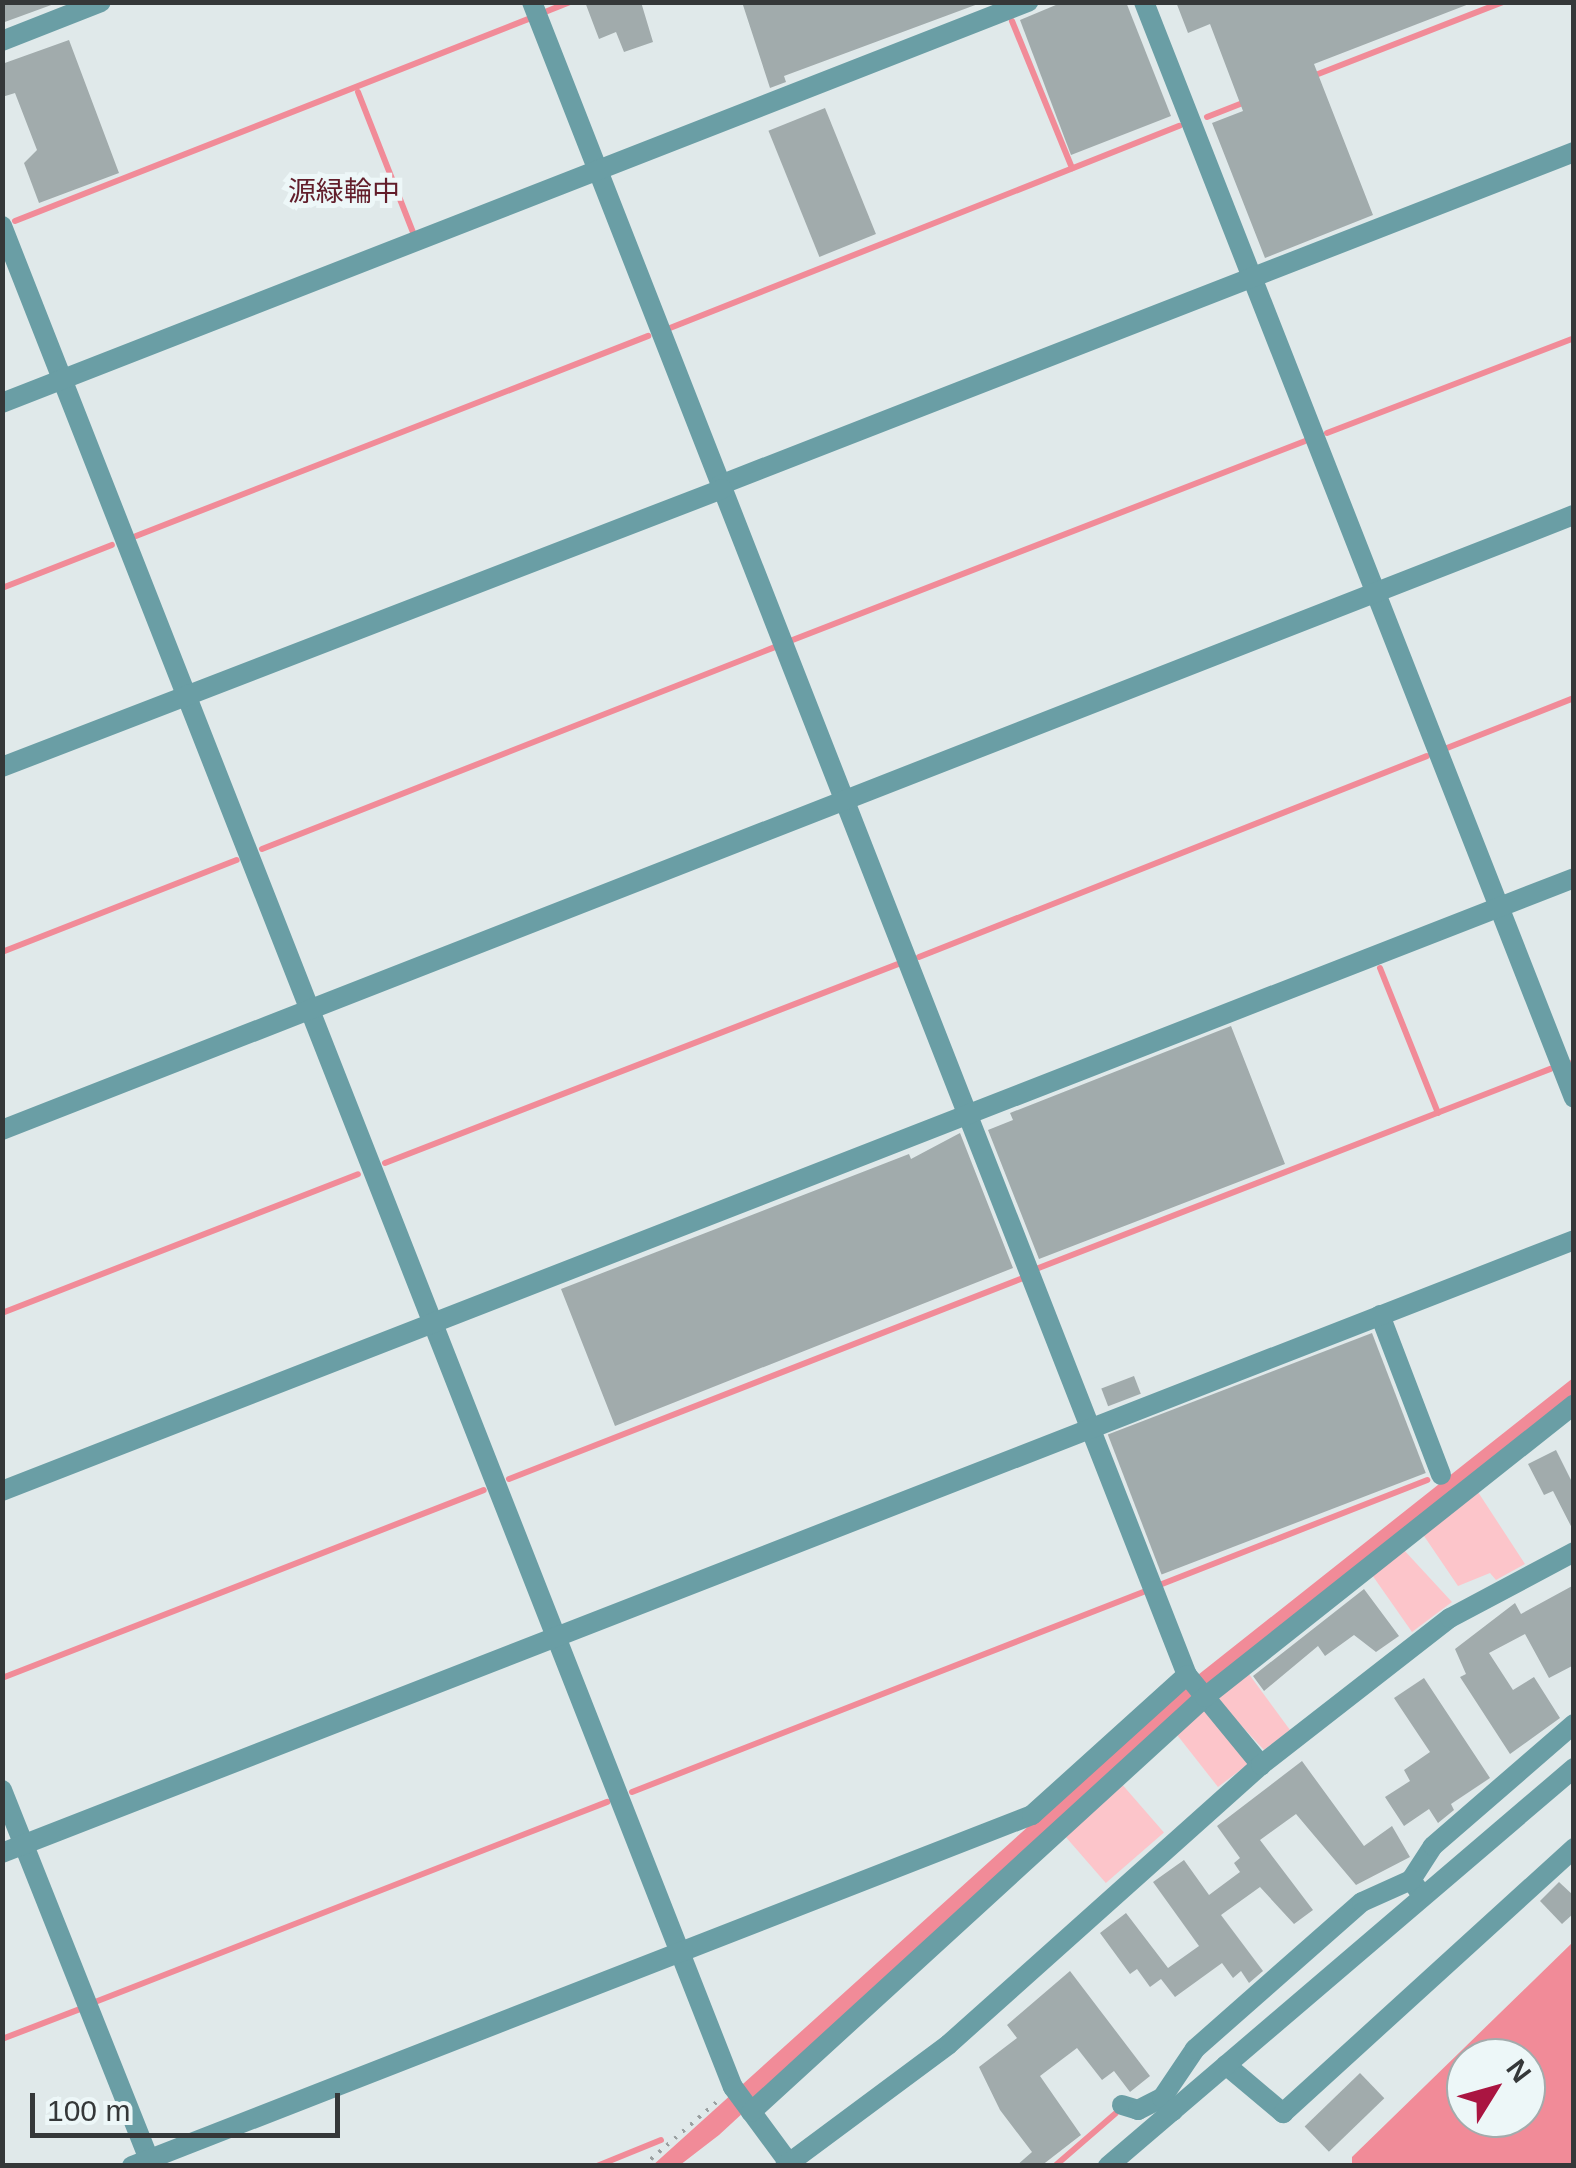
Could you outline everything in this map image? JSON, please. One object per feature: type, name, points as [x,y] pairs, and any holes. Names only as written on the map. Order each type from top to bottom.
[{"type":"street","points":[[2,41],[100,2]]},
{"type":"street","points":[[532,2],[1187,1675],[1260,1764]]},
{"type":"street","points":[[2,403],[1028,2]]},
{"type":"street","points":[[1144,2],[1574,1098]]},
{"type":"street","points":[[2,767],[1574,152]]},
{"type":"street","points":[[2,226],[732,2086],[787,2164],[949,2044],[1260,1764],[1450,1618],[1574,1552]]},
{"type":"street","points":[[2,1130],[1574,515]]},
{"type":"street","points":[[2,1491],[1574,878]]},
{"type":"street","points":[[2,1852],[1574,1240]]},
{"type":"street","points":[[1380,1315],[1441,1474]]},
{"type":"street","points":[[749,2110],[1204,1696],[1574,1406]]},
{"type":"street","points":[[2,1790],[144,2163],[1032,1815],[1187,1675]]},
{"type":"street","points":[[1417,1888],[1433,1846],[1574,1724]]},
{"type":"street","points":[[1110,2165],[1168,2104],[1226,2066],[1417,1888],[1574,1768]]},
{"type":"street","points":[[1226,2066],[1283,2113],[1574,1848]]},
{"type":"street","points":[[1168,2104],[1195,2049],[1334,1926],[1362,1902],[1417,1888]]},
{"type":"street","points":[[1122,2105],[1138,2110],[1168,2104]]},
{"type":"path","points":[[643,2166],[703,2118],[732,2086]]},
{"type":"shaded area","points":[[1573,1378],[1573,1395],[1195,1696],[719,2135],[680,2165],[652,2166],[1184,1686]]},
{"type":"shaded area","points":[[1478,1492],[1525,1564],[1496,1580],[1490,1573],[1458,1586],[1422,1533]]},
{"type":"shaded area","points":[[1403,1549],[1452,1602],[1412,1632],[1370,1572]]},
{"type":"shaded area","points":[[1246,1670],[1290,1730],[1264,1750],[1213,1695]]},
{"type":"shaded area","points":[[1204,1704],[1247,1756],[1247,1765],[1218,1787],[1174,1731]]},
{"type":"shaded area","points":[[1120,1782],[1164,1833],[1106,1883],[1062,1833]]},
{"type":"shaded area","points":[[1573,1942],[1573,2165],[1352,2165],[1352,2157],[1446,2066],[1446,2138],[1546,2138],[1546,2038],[1474,2038]]},
{"type":"building","points":[[2,2],[54,2],[54,4],[2,23]]},
{"type":"building","points":[[585,2],[641,2],[653,42],[624,52],[616,32],[599,39]]},
{"type":"building","points":[[742,2],[978,4],[784,76],[786,82],[770,88]]},
{"type":"building","points":[[1063,2],[1126,2],[1171,116],[1071,155],[1020,20]]},
{"type":"building","points":[[1176,2],[1469,4],[1314,64],[1373,215],[1265,258],[1212,123],[1243,111],[1210,24],[1188,33]]},
{"type":"building","points":[[69,40],[119,173],[39,203],[24,163],[37,150],[15,93],[2,97],[2,64]]},
{"type":"building","points":[[825,108],[876,234],[819,257],[768,131]]},
{"type":"building","points":[[1231,1026],[1285,1164],[1039,1259],[988,1130],[1013,1120],[1010,1113]]},
{"type":"building","points":[[960,1133],[1013,1268],[615,1426],[561,1289],[909,1154],[911,1159]]},
{"type":"building","points":[[1372,1333],[1426,1473],[1162,1574],[1108,1434]]},
{"type":"building","points":[[1134,1376],[1141,1394],[1108,1406],[1101,1389]]},
{"type":"building","points":[[1556,1450],[1574,1486],[1574,1532],[1553,1491],[1544,1495],[1528,1464]]},
{"type":"building","points":[[1574,1585],[1574,1665],[1549,1678],[1525,1634],[1489,1653],[1513,1690],[1534,1677],[1560,1718],[1510,1754],[1460,1677],[1466,1674],[1455,1649],[1515,1603],[1521,1614]]},
{"type":"building","points":[[1364,1589],[1399,1636],[1376,1652],[1354,1635],[1325,1656],[1318,1646],[1264,1691],[1253,1676]]},
{"type":"building","points":[[1424,1678],[1490,1778],[1451,1804],[1454,1810],[1438,1823],[1429,1809],[1404,1826],[1385,1797],[1410,1781],[1404,1770],[1430,1752],[1394,1698]]},
{"type":"building","points":[[1302,1761],[1364,1846],[1392,1826],[1410,1857],[1356,1885],[1296,1814],[1260,1840],[1313,1910],[1294,1924],[1260,1887],[1221,1915],[1263,1971],[1249,1983],[1241,1971],[1233,1978],[1222,1963],[1175,1997],[1161,1979],[1150,1987],[1137,1969],[1130,1974],[1100,1933],[1126,1913],[1168,1968],[1199,1946],[1153,1882],[1184,1860],[1209,1895],[1240,1872],[1234,1863],[1240,1858],[1217,1826]]},
{"type":"building","points":[[1559,1882],[1574,1896],[1574,1913],[1562,1924],[1540,1901]]},
{"type":"building","points":[[1070,1971],[1150,2076],[1130,2092],[1114,2071],[1102,2080],[1077,2048],[1040,2076],[1081,2135],[1041,2166],[1016,2166],[1032,2152],[1000,2110],[979,2067],[1017,2038],[1007,2025]]},
{"type":"building","points":[[1360,2073],[1384,2098],[1329,2152],[1305,2126]]},
{"type":"waterway","points":[[545,12],[570,2]]},
{"type":"waterway","points":[[1313,76],[1503,2]]},
{"type":"waterway","points":[[15,221],[531,18]]},
{"type":"waterway","points":[[1012,21],[1072,168]]},
{"type":"waterway","points":[[358,92],[414,235]]},
{"type":"waterway","points":[[1207,117],[1245,102]]},
{"type":"waterway","points":[[670,328],[1179,126]]},
{"type":"waterway","points":[[136,536],[648,336]]},
{"type":"waterway","points":[[1327,433],[1574,338]]},
{"type":"waterway","points":[[790,641],[1305,441]]},
{"type":"waterway","points":[[2,588],[112,545]]},
{"type":"waterway","points":[[262,849],[775,647]]},
{"type":"waterway","points":[[1447,748],[1574,698]]},
{"type":"waterway","points":[[919,957],[1427,756]]},
{"type":"waterway","points":[[2,952],[237,860]]},
{"type":"waterway","points":[[385,1163],[898,964]]},
{"type":"waterway","points":[[1380,968],[1438,1113]]},
{"type":"waterway","points":[[1036,1269],[1550,1069]]},
{"type":"waterway","points":[[2,1313],[358,1174]]},
{"type":"waterway","points":[[509,1479],[1023,1278]]},
{"type":"waterway","points":[[1162,1584],[1427,1480]]},
{"type":"waterway","points":[[2,1678],[484,1490]]},
{"type":"waterway","points":[[632,1792],[1143,1592]]},
{"type":"waterway","points":[[95,2002],[607,1802]]},
{"type":"waterway","points":[[2,2039],[80,2009]]},
{"type":"waterway","points":[[1056,2165],[1116,2113]]},
{"type":"waterway","points":[[597,2166],[661,2140]]},
{"type":"district","name":"源緑輪中","points":[[344,192]]}]
